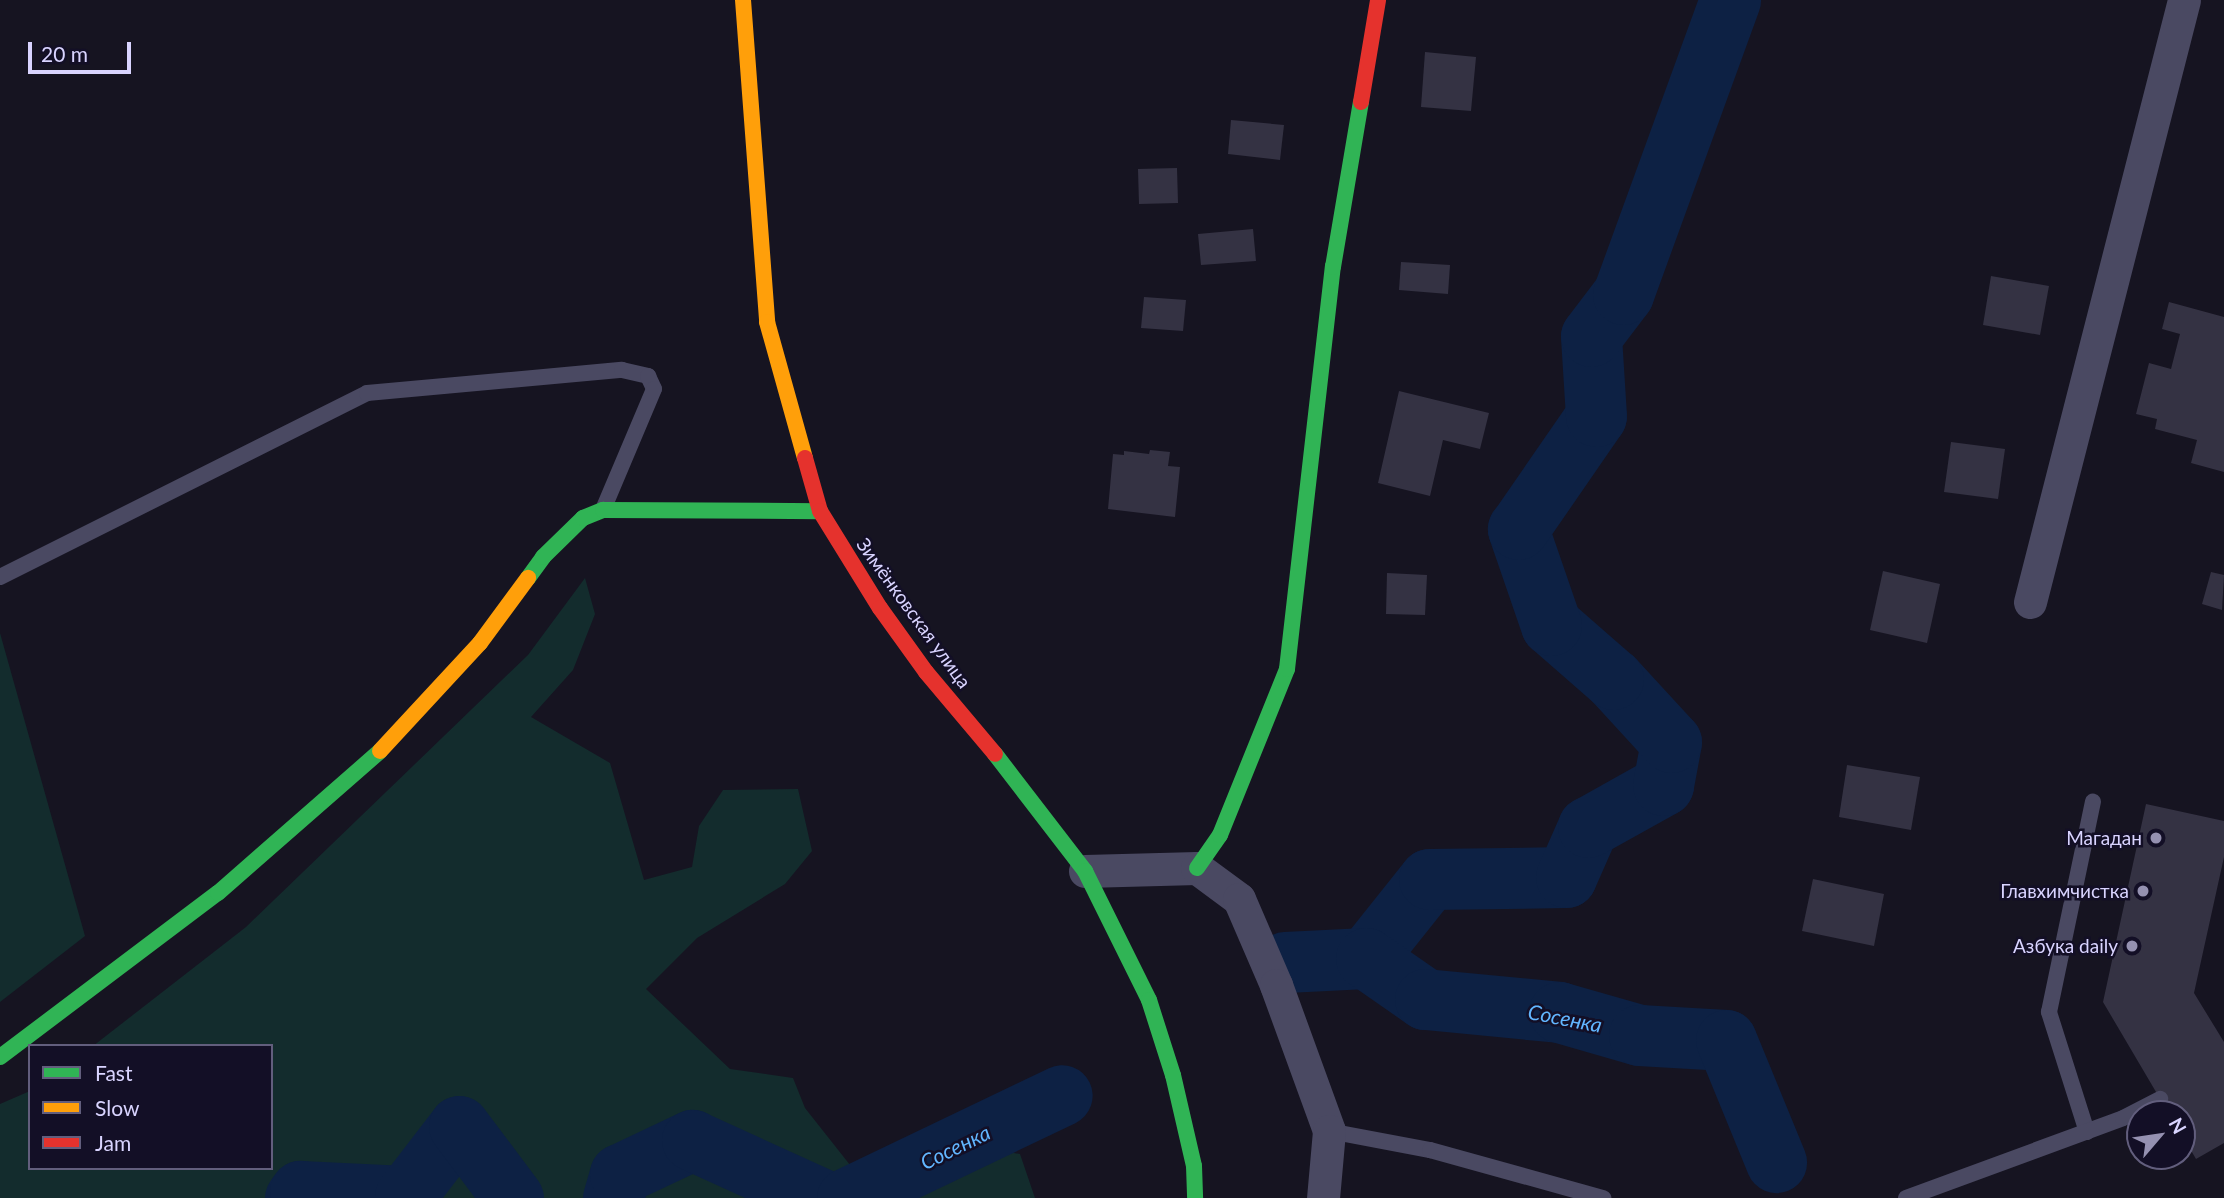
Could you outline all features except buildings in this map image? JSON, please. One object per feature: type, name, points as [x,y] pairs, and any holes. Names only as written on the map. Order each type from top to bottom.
[{"type":"street","name":"Зимёнковская улица","points":[[743,0],[767,322],[820,511],[880,608],[926,672],[1000,760],[1085,871],[1149,1000],[1173,1075],[1194,1166],[1195,1198]]},
{"type":"street","points":[[1197,868],[1220,835],[1287,669],[1333,267],[1378,0]]},
{"type":"street","points":[[2030,601],[2184,0]]},
{"type":"street","points":[[0,1057],[218,893],[380,751],[480,643],[543,557],[583,518],[603,510],[820,511]]},
{"type":"street","points":[[1085,871],[1197,868],[1239,899],[1276,985],[1329,1131],[1323,1198]]},
{"type":"lane","points":[[0,577],[367,393],[622,370],[648,376],[654,390],[603,510]]},
{"type":"lane","points":[[2087,1132],[2049,1012],[2093,802]]},
{"type":"lane","points":[[1906,1198],[2087,1132],[2160,1099]]},
{"type":"lane","points":[[1329,1131],[1430,1150],[1603,1198]]},
{"type":"green space","points":[[585,578],[595,614],[573,670],[531,717],[610,763],[644,880],[692,867],[699,826],[723,790],[798,789],[812,851],[785,884],[697,938],[646,989],[730,1069],[793,1078],[805,1108],[854,1170],[954,1143],[1020,1154],[1035,1198],[0,1198],[0,1104],[28,1092],[28,1170],[273,1170],[273,1044],[96,1044],[246,927],[528,655]]},
{"type":"green space","points":[[0,633],[85,936],[0,1002]]},
{"type":"waterway","points":[[1366,958],[1429,879],[1566,877],[1588,827],[1663,785],[1671,742],[1613,679],[1551,625],[1518,529],[1596,416],[1591,336],[1623,294],[1730,0]]},
{"type":"waterway","name":"Сосенка","points":[[1285,962],[1366,958],[1425,999],[1559,1012],[1639,1035],[1726,1040],[1776,1162]]},
{"type":"waterway","name":"Сосенка","points":[[847,1198],[1062,1095]]},
{"type":"waterway","name":"Сосенка","points":[[295,1198],[300,1191],[405,1196],[459,1126],[513,1198]]},
{"type":"waterway","name":"Сосенка","points":[[613,1198],[620,1174],[692,1140],[819,1198]]},
{"type":"traffic: fast","points":[[1197,868],[1220,835],[1287,669],[1333,267],[1361,102]]},
{"type":"traffic: fast","points":[[528,578],[543,557],[583,518],[603,510],[820,511]]},
{"type":"traffic: fast","points":[[0,1057],[218,893],[380,751]]},
{"type":"traffic: fast","points":[[995,754],[1085,871],[1149,1000],[1173,1075],[1194,1166],[1195,1198]]},
{"type":"traffic: slow","points":[[743,0],[767,322],[805,458]]},
{"type":"traffic: slow","points":[[380,751],[480,643],[528,578]]},
{"type":"traffic: jam","points":[[1361,102],[1378,0]]},
{"type":"traffic: jam","points":[[805,458],[820,511],[880,608],[926,672],[995,754]]},
{"type":"place","name":"Магадан","points":[[2156,838]]},
{"type":"place","name":"Главхимчистка","points":[[2143,891]]},
{"type":"place","name":"Азбука daily","points":[[2132,946]]}]
